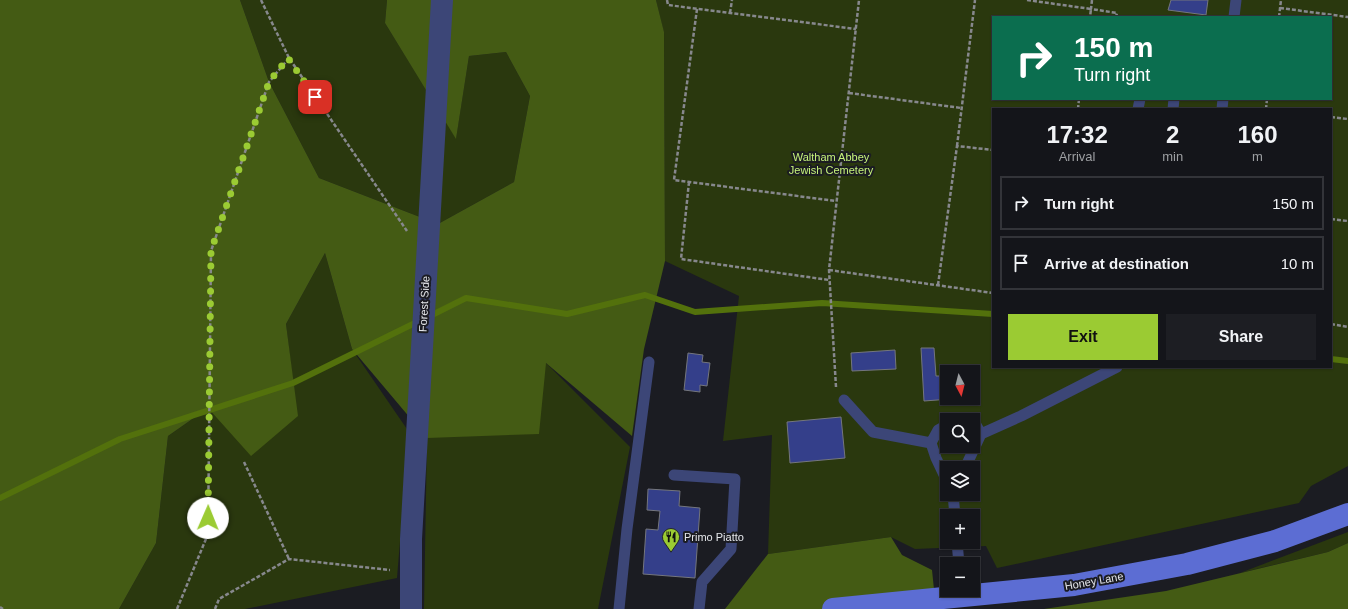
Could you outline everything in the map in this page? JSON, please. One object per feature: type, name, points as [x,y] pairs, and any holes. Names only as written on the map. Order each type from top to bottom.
[{"type":"main road","name":"Honey Lane","points":[[980,593],[1074,586],[1187,564],[1275,541],[1348,514]]},
{"type":"main road","name":"Honey Lane","points":[[832,609],[940,596]]},
{"type":"street","name":"Forest Side","points":[[410,609],[411,539],[442,0]]},
{"type":"lane","points":[[1234,16],[1236,0]]},
{"type":"lane","points":[[619,609],[627,529],[649,362]]},
{"type":"lane","points":[[968,461],[981,434],[1021,416],[1115,368]]},
{"type":"lane","points":[[844,400],[873,432],[931,444]]},
{"type":"lane","points":[[940,429],[931,444],[940,466]]},
{"type":"lane","points":[[674,475],[735,479],[731,549],[702,582],[699,609]]},
{"type":"path","points":[[261,0],[288,58],[427,259]]},
{"type":"path","points":[[667,0],[668,5],[856,29]]},
{"type":"path","points":[[730,13],[732,0]]},
{"type":"path","points":[[844,400],[836,387],[828,270],[859,0]]},
{"type":"path","points":[[938,285],[975,0]]},
{"type":"path","points":[[1027,0],[1117,13],[1116,16]]},
{"type":"path","points":[[1090,16],[1092,0]]},
{"type":"path","points":[[1279,16],[1281,0]]},
{"type":"path","points":[[1280,8],[1348,18]]},
{"type":"path","points":[[697,9],[674,180],[836,201]]},
{"type":"path","points":[[177,609],[208,534],[211,251],[269,82],[288,58]]},
{"type":"path","points":[[848,93],[962,108]]},
{"type":"path","points":[[1332,117],[1348,119]]},
{"type":"path","points":[[957,146],[992,150]]},
{"type":"path","points":[[689,182],[680,259],[829,280]]},
{"type":"path","points":[[1332,219],[1348,221]]},
{"type":"path","points":[[828,270],[992,292]]},
{"type":"path","points":[[1332,324],[1348,326]]},
{"type":"path","points":[[244,462],[289,559]]},
{"type":"path","points":[[215,609],[219,598],[289,559],[411,572]]},
{"type":"green space","points":[[0,0],[240,0],[269,82],[319,178],[438,224],[514,182],[530,96],[506,52],[469,56],[456,139],[385,23],[387,0],[656,0],[664,32],[665,261],[644,349],[632,436],[546,363],[539,434],[427,438],[352,349],[325,253],[286,324],[298,416],[251,456],[208,408],[168,436],[156,543],[119,609],[0,609]]},
{"type":"green space","points":[[240,0],[387,0],[385,23],[456,138],[469,56],[506,52],[530,96],[514,182],[438,224],[319,178],[269,82]]},
{"type":"green space","name":"Waltham Abbey Jewish Cemetery","points":[[656,0],[1348,0],[1348,466],[1311,486],[1299,503],[997,568],[986,546],[980,546],[980,509],[940,509],[940,548],[915,549],[891,537],[768,554],[772,435],[723,441],[739,296],[665,261],[664,33]]},
{"type":"green space","points":[[325,253],[352,349],[409,432],[397,578],[245,609],[119,609],[156,543],[168,436],[208,408],[297,416],[286,324]]},
{"type":"green space","points":[[546,363],[630,447],[598,609],[424,609],[427,438]]},
{"type":"green space","points":[[1348,532],[1348,543],[1328,552],[1240,573]]},
{"type":"green space","points":[[891,537],[902,555],[932,570],[936,609],[725,609],[768,554]]},
{"type":"green space","points":[[1348,543],[1348,609],[1044,609],[1166,591],[1328,552]]},
{"type":"building","points":[[1171,0],[1208,0],[1206,15],[1168,10]]},
{"type":"building","points":[[921,348],[934,348],[936,376],[940,376],[940,400],[924,401]]},
{"type":"building","points":[[895,350],[896,369],[852,371],[851,353]]},
{"type":"building","points":[[688,353],[703,355],[702,362],[710,363],[707,386],[700,385],[700,392],[684,390]]},
{"type":"building","points":[[841,417],[845,458],[790,463],[787,422]]},
{"type":"building","name":"Primo Piatto","points":[[648,489],[680,491],[679,506],[700,508],[695,578],[643,574],[646,529],[658,530],[660,511],[647,510]]},
{"type":"waterway","points":[[428,317],[466,298],[567,314],[645,295],[695,312],[822,303],[992,314]]},
{"type":"waterway","points":[[0,498],[120,439],[293,383],[419,321]]},
{"type":"waterway","points":[[1332,359],[1348,361]]},
{"type":"place","name":"Primo Piatto","points":[[671,552]]},
{"type":"route","points":[[208,518],[211,251],[269,82],[288,58],[315,97]]}]
